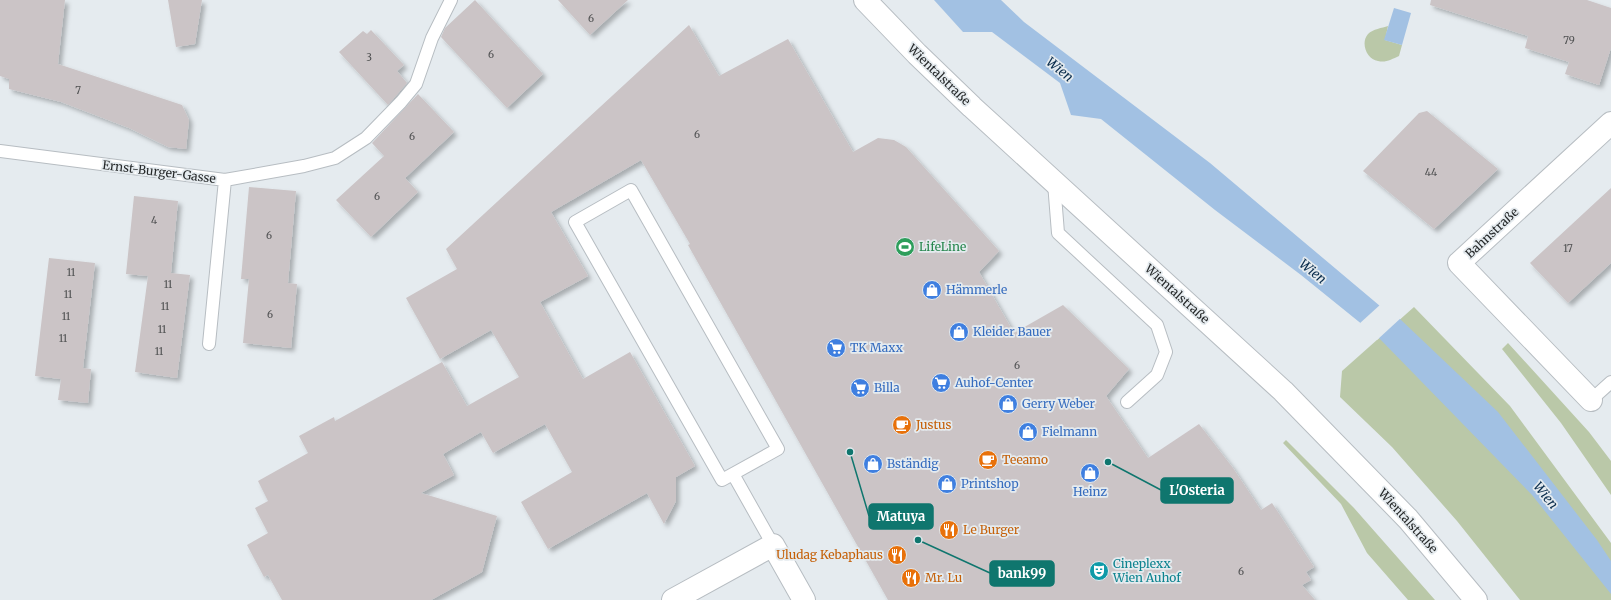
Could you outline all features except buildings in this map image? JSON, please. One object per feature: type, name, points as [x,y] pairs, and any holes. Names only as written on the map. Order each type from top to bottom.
[{"type":"main road","name":"Wientalstraße","points":[[865,0],[917,54],[1054,182],[1283,391],[1408,519],[1476,600]]},
{"type":"main road","name":"Bahnstraße","points":[[1592,400],[1459,263],[1611,123]]},
{"type":"main road","points":[[673,600],[773,545],[804,600]]},
{"type":"lane","points":[[225,180],[304,166],[335,158],[366,138],[401,102],[416,84],[432,38],[451,0]]},
{"type":"lane","name":"Ernst-Burger-Gasse","points":[[0,151],[225,180],[209,344]]},
{"type":"lane","points":[[1054,182],[1058,233],[1157,324],[1166,352],[1157,375],[1127,402]]},
{"type":"lane","points":[[631,190],[778,449],[733,474],[722,480],[575,222],[631,190]]},
{"type":"lane","points":[[1592,400],[1611,382]]},
{"type":"lane","points":[[733,474],[773,545]]},
{"type":"green space","points":[[1388,26],[1385,40],[1402,45],[1399,56],[1386,61],[1374,60],[1366,50],[1366,38],[1372,31]]},
{"type":"green space","points":[[1414,307],[1510,406],[1611,543],[1611,600],[1520,600],[1457,521],[1392,447],[1340,397],[1342,371]]},
{"type":"green space","points":[[1508,343],[1589,432],[1611,461],[1611,495],[1561,423],[1502,349]]},
{"type":"green space","points":[[1286,440],[1354,508],[1435,600],[1408,600],[1367,553],[1341,504],[1283,443]]},
{"type":"water","name":"Wien","points":[[934,0],[1001,0],[1024,22],[1210,163],[1380,306],[1400,319],[1498,412],[1597,540],[1611,561],[1611,594],[1532,495],[1379,338],[1301,275],[1215,210],[1101,119],[1071,115],[1060,83],[992,32],[963,32]]},
{"type":"water","points":[[1394,8],[1411,13],[1402,45],[1384,40]]},
{"type":"pier","points":[[1381,304],[1402,317],[1377,340],[1359,324]]},
{"type":"place","name":"LifeLine","points":[[905,247]]},
{"type":"place","name":"Hämmerle","points":[[932,290]]},
{"type":"place","name":"Kleider Bauer","points":[[959,332]]},
{"type":"place","name":"TK Maxx","points":[[836,348]]},
{"type":"place","name":"Auhof-Center","points":[[941,383]]},
{"type":"place","name":"Billa","points":[[860,388]]},
{"type":"place","name":"Gerry Weber","points":[[1008,404]]},
{"type":"place","name":"Justus","points":[[902,425]]},
{"type":"place","name":"Fielmann","points":[[1028,432]]},
{"type":"place","name":"Matuya","points":[[850,452]]},
{"type":"place","name":"Teeamo","points":[[988,460]]},
{"type":"place","name":"L'Osteria","points":[[1108,462]]},
{"type":"place","name":"Bständig","points":[[873,464]]},
{"type":"place","name":"Heinz","points":[[1090,473]]},
{"type":"place","name":"Printshop","points":[[947,484]]},
{"type":"place","name":"Le Burger","points":[[949,530]]},
{"type":"place","name":"bank99","points":[[918,540]]},
{"type":"place","name":"Uludag Kebaphaus","points":[[897,555]]},
{"type":"place","name":"Cineplexx Wien Auhof","points":[[1099,571]]},
{"type":"place","name":"Mr. Lu","points":[[911,578]]}]
